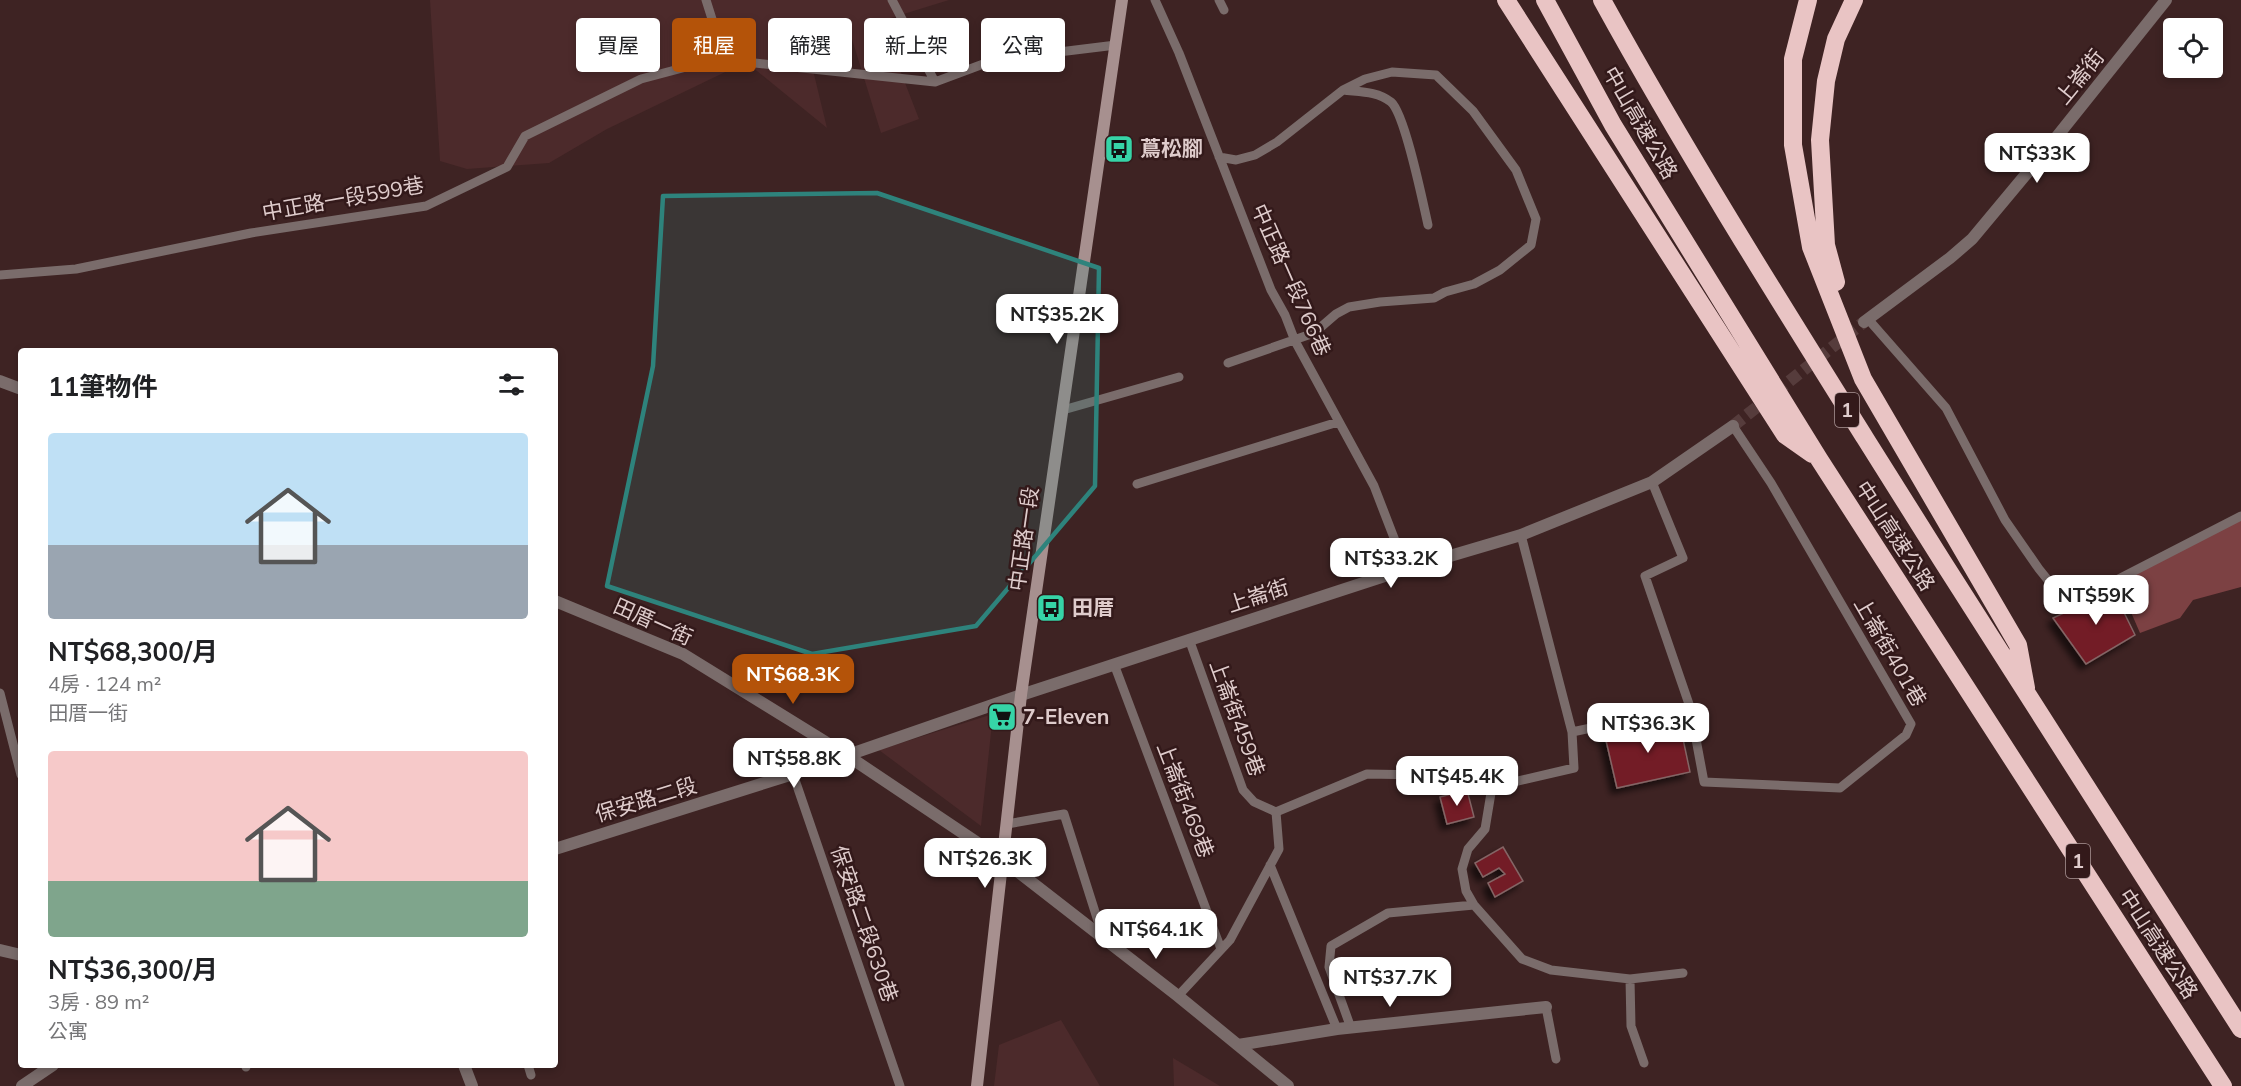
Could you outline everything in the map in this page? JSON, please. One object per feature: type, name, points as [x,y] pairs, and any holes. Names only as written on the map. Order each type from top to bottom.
[{"type":"highway","points":[[1506,0],[1785,435],[1819,459]]},
{"type":"highway","name":"中山高速公路","points":[[1545,0],[1613,125],[1819,459],[2223,1086]]},
{"type":"highway","name":"中山高速公路","points":[[1602,0],[1662,110],[1812,354],[2028,698],[2241,1029]]},
{"type":"highway","points":[[1808,0],[1793,59],[1792,145],[1811,247],[1863,379],[2018,645],[2028,698]]},
{"type":"highway","points":[[1854,0],[1836,39],[1826,81],[1820,140],[1826,245],[1863,379]]},
{"type":"main road","name":"中正路一段","points":[[977,1086],[1021,694],[1122,0]]},
{"type":"street","name":"上崙街","points":[[1866,320],[1972,239],[2166,0]]},
{"type":"street","points":[[0,381],[18,388]]},
{"type":"street","name":"上崙街","points":[[1021,694],[1406,569],[1521,535],[1652,482],[1732,426]]},
{"type":"street","name":"田厝一街","points":[[558,602],[683,654],[845,754],[1003,860],[1178,996],[1288,1086]]},
{"type":"street","name":"保安路二段","points":[[558,848],[794,774],[845,754],[1021,694]]},
{"type":"street","points":[[0,950],[18,954]]},
{"type":"street","points":[[1238,1045],[1337,1029],[1546,1007]]},
{"type":"street","points":[[22,1086],[49,1068]]},
{"type":"street","points":[[465,1068],[472,1086]]},
{"type":"lane","points":[[706,0],[712,18]]},
{"type":"lane","points":[[892,0],[935,82]]},
{"type":"lane","name":"中正路一段766巷","points":[[1155,0],[1179,53],[1271,290],[1295,341],[1374,486],[1406,569]]},
{"type":"lane","points":[[1220,0],[1224,10]]},
{"type":"lane","name":"中正路一段599巷","points":[[756,63],[935,82],[994,60],[1116,45]]},
{"type":"lane","name":"中正路一段599巷","points":[[0,274],[76,269],[251,233],[426,206],[507,167],[525,136],[641,79],[672,71]]},
{"type":"lane","points":[[1219,157],[1236,160],[1256,155],[1277,142],[1342,90],[1365,79],[1392,72],[1436,75],[1473,111],[1516,170],[1536,219],[1531,245],[1500,270],[1474,284],[1434,298],[1349,307],[1336,314],[1314,333],[1228,363]]},
{"type":"lane","points":[[1342,90],[1376,93],[1393,104],[1407,138],[1428,225]]},
{"type":"lane","points":[[1866,320],[1946,408],[2005,520],[2039,569],[2068,605],[2241,516]]},
{"type":"lane","points":[[1062,410],[1179,377]]},
{"type":"lane","points":[[1137,484],[1338,422]]},
{"type":"lane","name":"上崙街401巷","points":[[1652,482],[1683,558],[1645,576],[1690,707],[1704,782],[1840,788],[1906,735],[1911,724],[1771,483],[1732,426]]},
{"type":"lane","points":[[1492,787],[1574,768],[1572,732],[1521,535]]},
{"type":"lane","name":"上崙街459巷","points":[[1189,639],[1243,790],[1254,802],[1276,812]]},
{"type":"lane","name":"上崙街469巷","points":[[1114,664],[1221,949]]},
{"type":"lane","points":[[1,693],[18,763]]},
{"type":"lane","points":[[1572,732],[1690,707]]},
{"type":"lane","name":"保安路二段630巷","points":[[794,774],[900,1086]]},
{"type":"lane","points":[[1178,996],[1230,940],[1279,849],[1276,812],[1367,774],[1483,776],[1492,787],[1485,829],[1468,849],[1462,869],[1466,891],[1473,905],[1522,959],[1551,970],[1630,979],[1683,973]]},
{"type":"lane","points":[[1007,824],[1064,814],[1103,938]]},
{"type":"lane","points":[[1270,865],[1337,1029]]},
{"type":"lane","points":[[1351,1028],[1329,967],[1331,946],[1388,913],[1473,905]]},
{"type":"lane","points":[[1630,979],[1630,1026],[1644,1062]]},
{"type":"lane","points":[[1546,1007],[1556,1059]]},
{"type":"lane","points":[[529,1068],[531,1075]]},
{"type":"highlighted area","points":[[877,193],[1099,268],[1095,486],[976,626],[812,654],[607,586],[653,366],[663,196]]},
{"type":"shaded area","points":[[430,0],[949,0],[891,18],[864,18],[864,72],[901,72],[919,119],[881,133],[852,39],[852,18],[768,18],[768,72],[813,72],[827,128],[756,70],[756,18],[672,18],[672,72],[725,72],[607,129],[549,163],[467,169],[440,161]]},
{"type":"shaded area","points":[[2241,516],[2241,587],[2193,600],[2180,618],[2140,633],[2117,580]]},
{"type":"shaded area","points":[[993,714],[981,826],[879,750]]},
{"type":"shaded area","points":[[1061,1020],[1100,1086],[994,1086],[999,1045]]},
{"type":"shaded area","points":[[1173,1058],[1220,1086],[1174,1086]]},
{"type":"building","points":[[2113,590],[2135,635],[2086,664],[2053,618]]},
{"type":"building","points":[[1679,720],[1690,772],[1617,788],[1605,736]]},
{"type":"building","points":[[1467,790],[1474,817],[1447,824],[1440,797]]},
{"type":"building","points":[[1503,847],[1523,881],[1495,897],[1488,883],[1505,874],[1499,868],[1483,877],[1475,863]]},
{"type":"tunnel","points":[[1733,426],[1864,322]]},
{"type":"place","name":"蔦松腳","points":[[1119,149]]},
{"type":"place","name":"田厝","points":[[1051,608]]},
{"type":"place","name":"7-Eleven","points":[[1002,717]]}]
